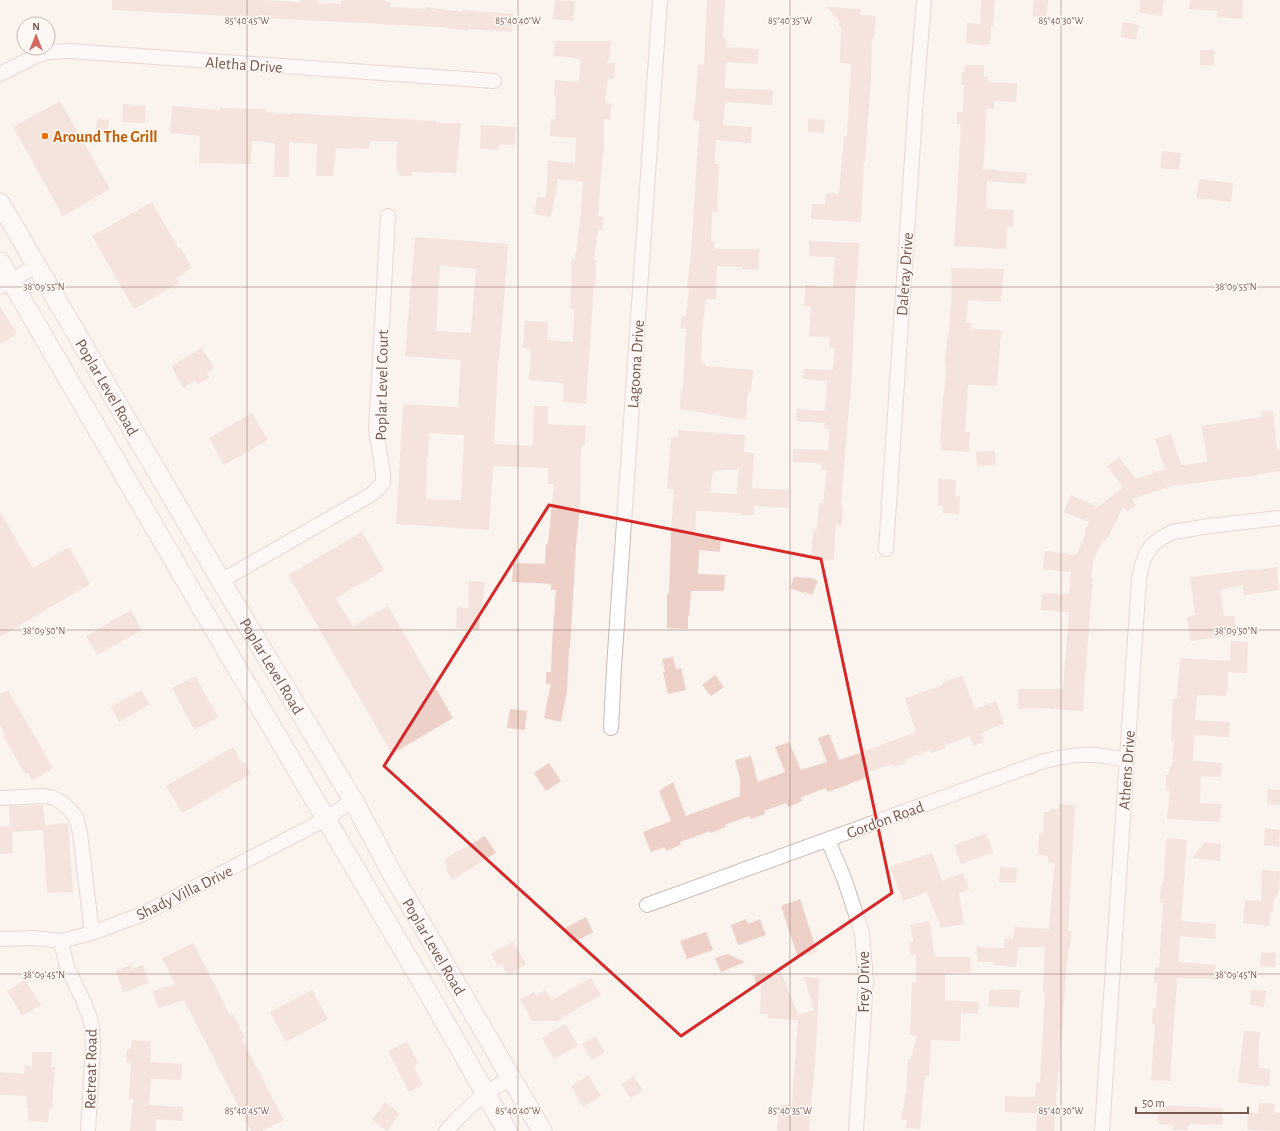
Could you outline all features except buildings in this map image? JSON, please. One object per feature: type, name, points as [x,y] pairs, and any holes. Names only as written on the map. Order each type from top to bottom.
[{"type":"main road","name":"Poplar Level Road","points":[[0,203],[221,581],[353,800],[394,877],[542,1131]]},
{"type":"main road","name":"Poplar Level Road","points":[[0,262],[5,284],[326,819],[507,1131]]},
{"type":"street","name":"Lagoona Drive","points":[[611,728],[614,659],[660,0]]},
{"type":"street","name":"Daleray Drive","points":[[886,549],[924,0]]},
{"type":"street","name":"Aletha Drive","points":[[0,74],[34,56],[48,52],[70,51],[494,81]]},
{"type":"street","name":"Poplar Level Court","points":[[221,581],[372,494],[383,483],[383,473],[376,430],[388,216]]},
{"type":"street","points":[[5,284],[36,266]]},
{"type":"street","name":"Athens Drive","points":[[1102,1131],[1126,760],[1139,579],[1142,565],[1146,554],[1152,545],[1173,532],[1209,526],[1280,518]]},
{"type":"street","name":"Gordon Road","points":[[647,905],[1044,760],[1084,754],[1103,755],[1126,760]]},
{"type":"street","points":[[0,798],[44,796],[54,798],[64,804],[76,818],[80,833],[92,933]]},
{"type":"street","name":"Shady Villa Drive","points":[[0,938],[33,938],[61,941],[92,933],[143,914],[326,819],[353,800]]},
{"type":"street","name":"Frey Drive","points":[[828,840],[845,881],[862,933],[866,981],[856,1131]]},
{"type":"street","name":"Retreat Road","points":[[61,941],[67,967],[83,1000],[92,1028],[93,1046],[88,1131]]},
{"type":"street","points":[[446,1131],[485,1094],[511,1078]]},
{"type":"highlighted area","points":[[549,505],[821,559],[892,893],[681,1036],[384,766]]},
{"type":"place","name":"Around The Grill","points":[[45,136]]}]
